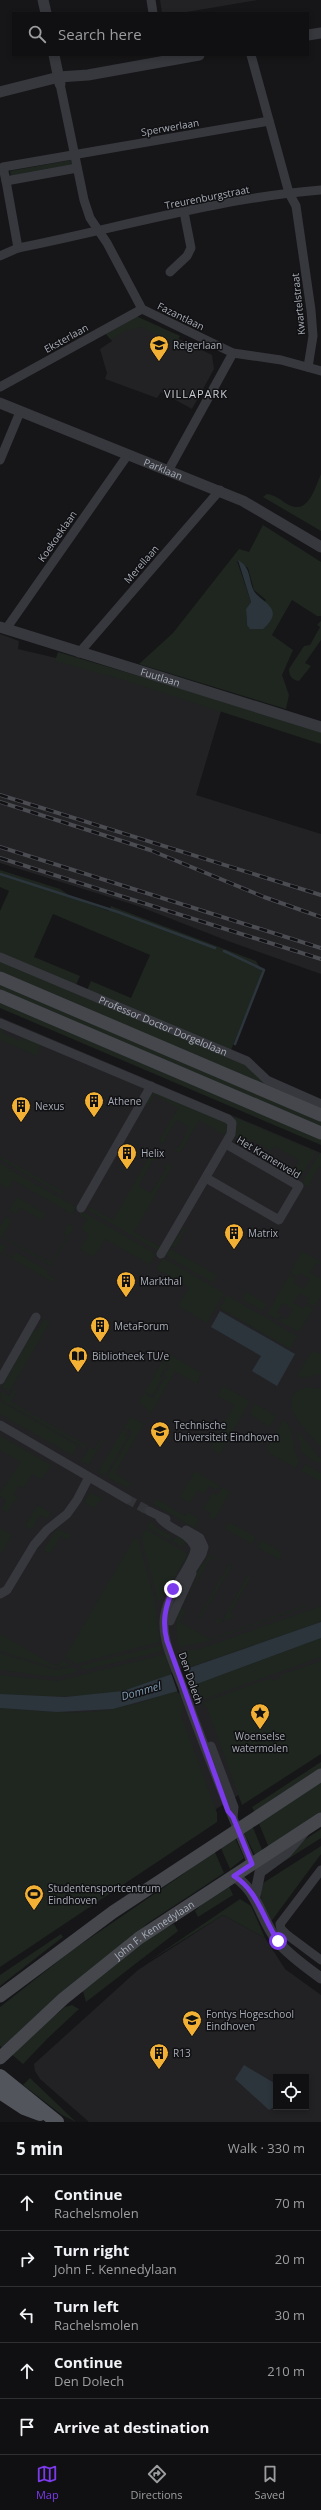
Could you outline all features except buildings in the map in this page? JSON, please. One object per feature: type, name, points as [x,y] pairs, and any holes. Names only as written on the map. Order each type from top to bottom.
[{"type":"main road","name":"Professor Doctor Dorgelolaan","points":[[0,978],[321,1115]]},
{"type":"main road","points":[[0,996],[321,1133]]},
{"type":"main road","points":[[0,1996],[235,1823],[321,1775]]},
{"type":"main road","name":"John F. Kennedylaan","points":[[0,2058],[41,2018],[108,1962],[152,1929],[321,1819]]},
{"type":"main road","points":[[0,2076],[55,2120]]},
{"type":"main road","points":[[0,2092],[24,2108],[55,2120]]},
{"type":"street","points":[[43,0],[46,12]]},
{"type":"street","points":[[151,0],[153,12]]},
{"type":"street","points":[[309,35],[321,33]]},
{"type":"street","points":[[54,56],[59,81]]},
{"type":"street","points":[[0,92],[29,86],[38,82],[59,81],[162,58],[187,56]]},
{"type":"street","name":"Kwartelstraat","points":[[251,56],[289,193],[296,206],[312,310],[313,336],[308,367]]},
{"type":"street","name":"Fazantlaan","points":[[59,81],[90,218],[142,309],[233,352],[281,360],[321,371]]},
{"type":"street","name":"Sperwerlaan","points":[[6,181],[3,167],[269,121]]},
{"type":"street","points":[[18,248],[6,181],[78,168]]},
{"type":"street","name":"Treurenburgstraat","points":[[0,256],[18,248],[184,212],[289,193],[321,190]]},
{"type":"street","points":[[170,272],[187,256],[191,248],[184,212]]},
{"type":"street","name":"Eksterlaan","points":[[0,387],[142,309]]},
{"type":"street","points":[[168,471],[233,352]]},
{"type":"street","name":"Parklaan","points":[[0,403],[127,456],[220,490],[244,501],[321,547]]},
{"type":"street","points":[[0,460],[20,412]]},
{"type":"street","name":"Koekoeklaan","points":[[3,628],[127,456]]},
{"type":"street","name":"Merellaan","points":[[78,653],[220,490]]},
{"type":"street","name":"Fuutlaan","points":[[3,628],[78,653],[321,727]]},
{"type":"street","name":"Professor Doctor Dorgelolaan","points":[[0,956],[247,1061],[267,1080],[321,1104]]},
{"type":"street","name":"Het Kranenveld","points":[[0,1023],[228,1119],[232,1123],[233,1130],[226,1144],[161,1254]]},
{"type":"street","points":[[81,1208],[151,1086]]},
{"type":"street","name":"Het Kranenveld","points":[[206,1178],[280,1220],[299,1186],[226,1144]]},
{"type":"street","points":[[0,1380],[36,1317]]},
{"type":"street","points":[[0,1426],[127,1499]]},
{"type":"street","points":[[0,1594],[7,1590],[34,1545],[47,1530],[63,1518],[74,1503],[89,1477]]},
{"type":"street","points":[[149,1511],[197,1536],[199,1545]]},
{"type":"street","name":"Den Dolech","points":[[177,1666],[170,1621],[194,1568],[204,1551],[199,1545],[194,1556],[173,1589],[165,1614],[164,1631],[186,1691],[234,1807],[235,1823],[252,1864]]},
{"type":"street","points":[[255,1896],[260,1872],[287,1852],[306,1830]]},
{"type":"street","points":[[321,1870],[280,1924],[281,1929],[286,1934],[321,1960]]},
{"type":"street","points":[[234,1876],[248,1887],[255,1896],[278,1941],[294,1957],[321,1978]]},
{"type":"shaded area","points":[[160,0],[258,0],[187,12],[162,12]]},
{"type":"shaded area","points":[[71,160],[72,165],[11,177],[10,171]]},
{"type":"shaded area","points":[[136,316],[180,336],[176,343],[141,327],[125,331],[111,340],[105,333]]},
{"type":"shaded area","name":"Reigerlaan","points":[[138,319],[212,355],[214,369],[192,409],[161,392],[157,398],[105,379],[107,373],[100,349],[112,341],[109,335]]},
{"type":"shaded area","points":[[321,474],[321,531],[263,497],[267,494],[294,507],[300,507],[309,500],[313,494]]},
{"type":"shaded area","points":[[263,525],[321,562],[321,616],[317,616],[292,600],[272,635],[293,650],[282,675],[289,695],[286,709],[139,664],[173,633],[239,549],[249,552]],"holes":[[[237,561],[248,568],[254,590],[266,600],[247,625],[246,609],[251,602]]]},
{"type":"shaded area","points":[[321,621],[321,640],[305,663],[311,666],[299,681],[294,680],[290,675],[289,669],[304,646],[310,645],[320,627],[317,625]]},
{"type":"shaded area","points":[[0,634],[19,641],[18,649],[94,667],[222,708],[196,795],[321,834],[321,974],[228,941],[138,906],[0,863]]},
{"type":"shaded area","points":[[58,652],[321,730],[321,744],[124,680],[55,661]]},
{"type":"shaded area","points":[[0,870],[60,889],[75,899],[109,911],[111,906],[256,961],[263,973],[231,1050],[87,990],[91,981],[131,998],[150,955],[53,914],[34,957],[80,976],[76,985],[0,953],[0,911],[9,891],[0,887]]},
{"type":"shaded area","points":[[0,960],[241,1062],[321,1110],[0,973]]},
{"type":"shaded area","points":[[0,983],[321,1120],[321,1128],[0,991]]},
{"type":"shaded area","points":[[0,1000],[321,1137],[321,1145],[0,1008]]},
{"type":"shaded area","name":"Technische Universiteit Eindhoven","points":[[0,1017],[321,1153],[321,1743],[135,1860],[0,1961]]},
{"type":"shaded area","points":[[0,1027],[4,1027],[2,1033],[21,1041],[24,1036],[41,1044],[37,1056],[0,1040]]},
{"type":"shaded area","points":[[154,1092],[228,1124],[229,1129],[226,1136],[199,1120],[180,1153],[174,1150],[176,1147],[179,1148],[189,1127],[177,1120],[164,1140],[166,1141],[164,1144],[159,1141],[178,1108],[155,1095],[149,1105],[145,1103]]},
{"type":"shaded area","points":[[232,1116],[316,1152],[300,1179],[291,1175],[299,1160],[275,1146],[271,1151],[251,1139],[247,1144],[235,1137],[237,1124]]},
{"type":"shaded area","points":[[319,1153],[321,1154],[321,1168],[319,1167],[308,1187],[302,1183]]},
{"type":"shaded area","points":[[151,1154],[157,1157],[155,1161],[152,1160],[139,1186],[151,1193],[167,1168],[165,1166],[167,1163],[172,1166],[134,1232],[160,1247],[158,1251],[88,1210],[90,1207],[113,1220]]},
{"type":"shaded area","points":[[0,1156],[64,1192],[62,1195],[0,1159]]},
{"type":"shaded area","points":[[0,1163],[10,1169],[9,1172],[13,1171],[33,1183],[33,1185],[36,1184],[76,1207],[72,1214],[13,1180],[8,1189],[0,1184]]},
{"type":"shaded area","points":[[17,1197],[46,1214],[42,1220],[20,1208],[16,1214],[9,1210]]},
{"type":"shaded area","points":[[82,1211],[156,1254],[150,1265],[105,1239],[94,1257],[80,1249],[89,1234],[81,1229],[87,1219],[79,1215]]},
{"type":"shaded area","points":[[6,1216],[12,1220],[3,1236],[51,1263],[67,1235],[64,1233],[68,1224],[74,1227],[51,1266],[0,1236],[0,1226]]},
{"type":"shaded area","points":[[185,1226],[187,1227],[175,1248],[172,1246],[170,1249],[217,1275],[213,1283],[165,1255]]},
{"type":"shaded area","points":[[0,1243],[6,1246],[3,1252],[12,1258],[16,1252],[48,1271],[47,1274],[55,1279],[53,1282],[0,1252]]},
{"type":"shaded area","points":[[302,1251],[321,1262],[320,1265],[316,1263],[310,1273],[321,1278],[321,1295],[314,1307],[307,1302],[309,1298],[299,1293],[293,1303],[303,1309],[305,1305],[313,1309],[299,1332],[280,1322],[283,1317],[287,1319],[293,1309],[283,1303],[277,1313],[281,1315],[278,1320],[267,1314],[289,1275],[296,1279],[294,1283],[304,1289],[310,1279],[300,1273],[297,1277],[290,1273]]},
{"type":"shaded area","points":[[163,1258],[224,1293],[207,1323],[178,1306],[189,1287],[156,1269]]},
{"type":"shaded area","points":[[220,1277],[267,1304],[263,1311],[242,1299],[246,1293]]},
{"type":"shaded area","points":[[227,1295],[297,1336],[290,1349],[220,1308]]},
{"type":"shaded area","points":[[44,1319],[50,1322],[9,1392],[1,1387],[34,1330],[37,1331]]},
{"type":"shaded area","points":[[312,1351],[321,1354],[321,1374],[303,1378],[298,1376],[299,1372]]},
{"type":"shaded area","points":[[166,1352],[201,1373],[197,1384],[175,1371],[151,1413],[139,1402],[144,1393],[153,1398],[166,1376],[164,1375],[169,1365],[161,1361]]},
{"type":"shaded area","points":[[161,1363],[166,1366],[160,1377],[162,1379],[152,1396],[145,1392]]},
{"type":"shaded area","points":[[223,1386],[250,1401],[220,1454],[210,1448],[234,1405],[218,1396]]},
{"type":"shaded area","points":[[309,1387],[321,1389],[321,1447],[301,1424],[291,1406],[291,1398],[297,1391]]},
{"type":"shaded area","points":[[14,1389],[17,1391],[11,1402],[87,1446],[85,1448],[0,1399],[2,1391],[10,1396]]},
{"type":"shaded area","points":[[0,1401],[78,1446],[72,1455],[0,1414]]},
{"type":"shaded area","points":[[255,1404],[276,1416],[270,1427],[249,1414]]},
{"type":"shaded area","points":[[130,1417],[144,1424],[116,1471],[116,1474],[131,1483],[128,1488],[107,1477],[130,1436],[131,1431],[124,1428]]},
{"type":"shaded area","points":[[283,1420],[290,1429],[295,1451],[300,1461],[296,1468],[269,1453],[267,1448]]},
{"type":"shaded area","points":[[123,1429],[127,1432],[125,1436],[128,1437],[105,1476],[98,1472]]},
{"type":"shaded area","points":[[297,1430],[321,1459],[321,1462],[315,1462],[301,1452]]},
{"type":"shaded area","points":[[0,1436],[51,1465],[42,1480],[32,1474],[24,1488],[19,1485],[14,1495],[18,1497],[10,1507],[8,1513],[1,1509],[6,1500],[0,1496],[0,1493],[21,1462],[0,1450]]},
{"type":"shaded area","points":[[101,1439],[103,1440],[89,1465],[81,1461],[89,1447],[94,1450]]},
{"type":"shaded area","points":[[305,1464],[321,1473],[321,1482],[301,1471]]},
{"type":"shaded area","points":[[195,1471],[219,1485],[216,1490],[209,1486],[204,1494],[198,1490],[190,1503],[180,1497]]},
{"type":"shaded area","points":[[222,1487],[230,1492],[214,1520],[209,1517],[211,1513],[203,1509],[212,1493],[217,1495]]},
{"type":"shaded area","points":[[90,1493],[102,1498],[94,1508],[84,1502]]},
{"type":"shaded area","points":[[156,1499],[186,1516],[188,1512],[199,1519],[194,1528],[153,1504]]},
{"type":"shaded area","points":[[37,1505],[51,1513],[47,1519],[40,1515],[32,1530],[25,1526]]},
{"type":"shaded area","points":[[151,1520],[154,1526],[171,1536],[170,1538],[173,1540],[178,1536],[186,1541],[182,1547],[147,1527]]},
{"type":"shaded area","points":[[229,1522],[256,1537],[252,1544],[225,1529]]},
{"type":"shaded area","points":[[0,1528],[17,1538],[11,1536],[0,1555]]},
{"type":"shaded area","points":[[57,1529],[71,1535],[68,1540],[61,1536],[50,1554],[43,1550]]},
{"type":"shaded area","points":[[146,1529],[188,1554],[161,1601],[158,1600],[141,1537]]},
{"type":"shaded area","points":[[135,1537],[138,1539],[155,1601],[160,1642],[76,1664],[65,1657]]},
{"type":"shaded area","points":[[261,1540],[283,1553],[279,1560],[257,1547]]},
{"type":"shaded area","points":[[209,1555],[217,1558],[216,1560],[211,1557],[181,1608],[192,1587],[199,1566],[201,1567]]},
{"type":"shaded area","points":[[229,1564],[232,1566],[200,1619],[198,1618]]},
{"type":"shaded area","points":[[248,1575],[251,1577],[230,1613],[234,1617],[218,1623],[216,1623],[216,1618],[222,1621]]},
{"type":"shaded area","points":[[302,1600],[306,1607],[209,1641],[180,1647],[176,1622],[181,1608],[186,1611],[180,1622],[209,1639],[304,1606]]},
{"type":"shaded area","points":[[321,1606],[321,1622],[187,1668],[181,1651],[200,1649]]},
{"type":"shaded area","points":[[0,1634],[57,1667],[63,1660],[71,1665],[55,1668],[0,1651]]},
{"type":"shaded area","points":[[321,1638],[321,1657],[199,1701],[193,1685]]},
{"type":"shaded area","points":[[161,1645],[163,1651],[85,1670],[79,1666]]},
{"type":"shaded area","points":[[0,1653],[55,1670],[74,1667],[79,1672],[55,1677],[0,1670]]},
{"type":"shaded area","points":[[165,1654],[172,1675],[131,1689],[110,1693],[66,1696],[0,1694],[0,1675],[57,1681]]},
{"type":"shaded area","points":[[321,1661],[321,1754],[242,1805],[207,1708],[201,1703],[271,1678],[273,1681],[280,1678],[280,1675]]},
{"type":"shaded area","points":[[178,1691],[183,1706],[181,1715],[217,1813],[217,1822],[0,1967],[0,1708],[71,1713],[99,1711],[129,1705]]},
{"type":"shaded area","points":[[321,1762],[321,1770],[255,1813],[252,1807]]},
{"type":"shaded area","points":[[321,1780],[321,1814],[269,1848],[258,1821]]},
{"type":"shaded area","points":[[252,1825],[263,1852],[255,1855],[244,1833]]},
{"type":"shaded area","points":[[321,1829],[321,1838],[277,1866],[304,1840]]},
{"type":"shaded area","points":[[235,1838],[244,1858],[230,1869],[220,1846]]},
{"type":"shaded area","points":[[321,1846],[321,1854],[270,1923],[262,1906],[260,1885]]},
{"type":"shaded area","points":[[214,1850],[224,1873],[148,1923],[3,2048],[0,2046],[0,2007],[71,1951],[182,1875]]},
{"type":"shaded area","points":[[228,1884],[233,1895],[198,1917],[195,1911],[210,1896]]},
{"type":"shaded area","points":[[240,1899],[251,1906],[265,1938],[223,1915],[149,1961]]},
{"type":"shaded area","name":"Fontys Hogeschool Eindhoven","points":[[223,1915],[265,1938],[285,1969],[321,1995],[321,2122],[89,2122],[40,2079],[35,2071],[34,2064],[138,1970]]},
{"type":"shaded area","points":[[174,1924],[178,1931],[86,2002],[83,1991],[147,1937]]},
{"type":"shaded area","points":[[61,1934],[63,1937],[0,1986],[0,1975]]},
{"type":"shaded area","points":[[72,2005],[79,2009],[23,2064],[10,2053],[65,2007]]},
{"type":"shaded area","points":[[30,2078],[76,2122],[62,2115],[23,2085]]},
{"type":"water","points":[[238,560],[247,569],[256,594],[272,610],[273,615],[263,629],[250,629],[247,625],[246,609],[251,602]]},
{"type":"water","points":[[220,1311],[295,1354],[277,1386],[252,1371],[261,1356],[211,1327]]},
{"type":"water","name":"Dommel","points":[[321,1622],[321,1638],[178,1691],[113,1709],[57,1712],[0,1708],[0,1694],[65,1697],[123,1691]]},
{"type":"water","points":[[244,2065],[273,2082],[273,2108],[269,2110],[235,2079]]},
{"type":"pier","points":[[187,1666],[194,1687],[178,1693],[171,1673]]},
{"type":"waterway","points":[[0,874],[118,912],[215,948]]},
{"type":"waterway","points":[[224,951],[264,970],[235,1044]]},
{"type":"tunnel","points":[[127,1499],[149,1511]]},
{"type":"railway","points":[[0,795],[321,895]]},
{"type":"railway","points":[[0,802],[150,850],[264,897],[321,917]]},
{"type":"railway","points":[[0,847],[321,948]]},
{"type":"railway","points":[[0,858],[321,959]]},
{"type":"place","name":"Reigerlaan","points":[[159,362]]},
{"type":"place","name":"Athene","points":[[94,1118]]},
{"type":"place","name":"Nexus","points":[[21,1123]]},
{"type":"place","name":"Helix","points":[[127,1170]]},
{"type":"place","name":"Matrix","points":[[234,1250]]},
{"type":"place","name":"Markthal","points":[[126,1298]]},
{"type":"place","name":"MetaForum","points":[[100,1343]]},
{"type":"place","name":"Bibliotheek TU/e","points":[[78,1373]]},
{"type":"place","name":"Technische Universiteit Eindhoven","points":[[160,1448]]},
{"type":"place","name":"Woenselse watermolen","points":[[260,1730]]},
{"type":"place","name":"Studentensportcentrum Eindhoven","points":[[34,1911]]},
{"type":"place","name":"Fontys Hogeschool Eindhoven","points":[[192,2037]]},
{"type":"place","name":"R13","points":[[159,2070]]},
{"type":"district","name":"VILLAPARK","points":[[196,394]]},
{"type":"route","points":[[173,1589],[166,1606],[164,1631],[189,1706],[228,1811],[233,1817],[252,1864],[234,1876],[243,1882],[255,1896],[272,1932],[278,1941]]}]
